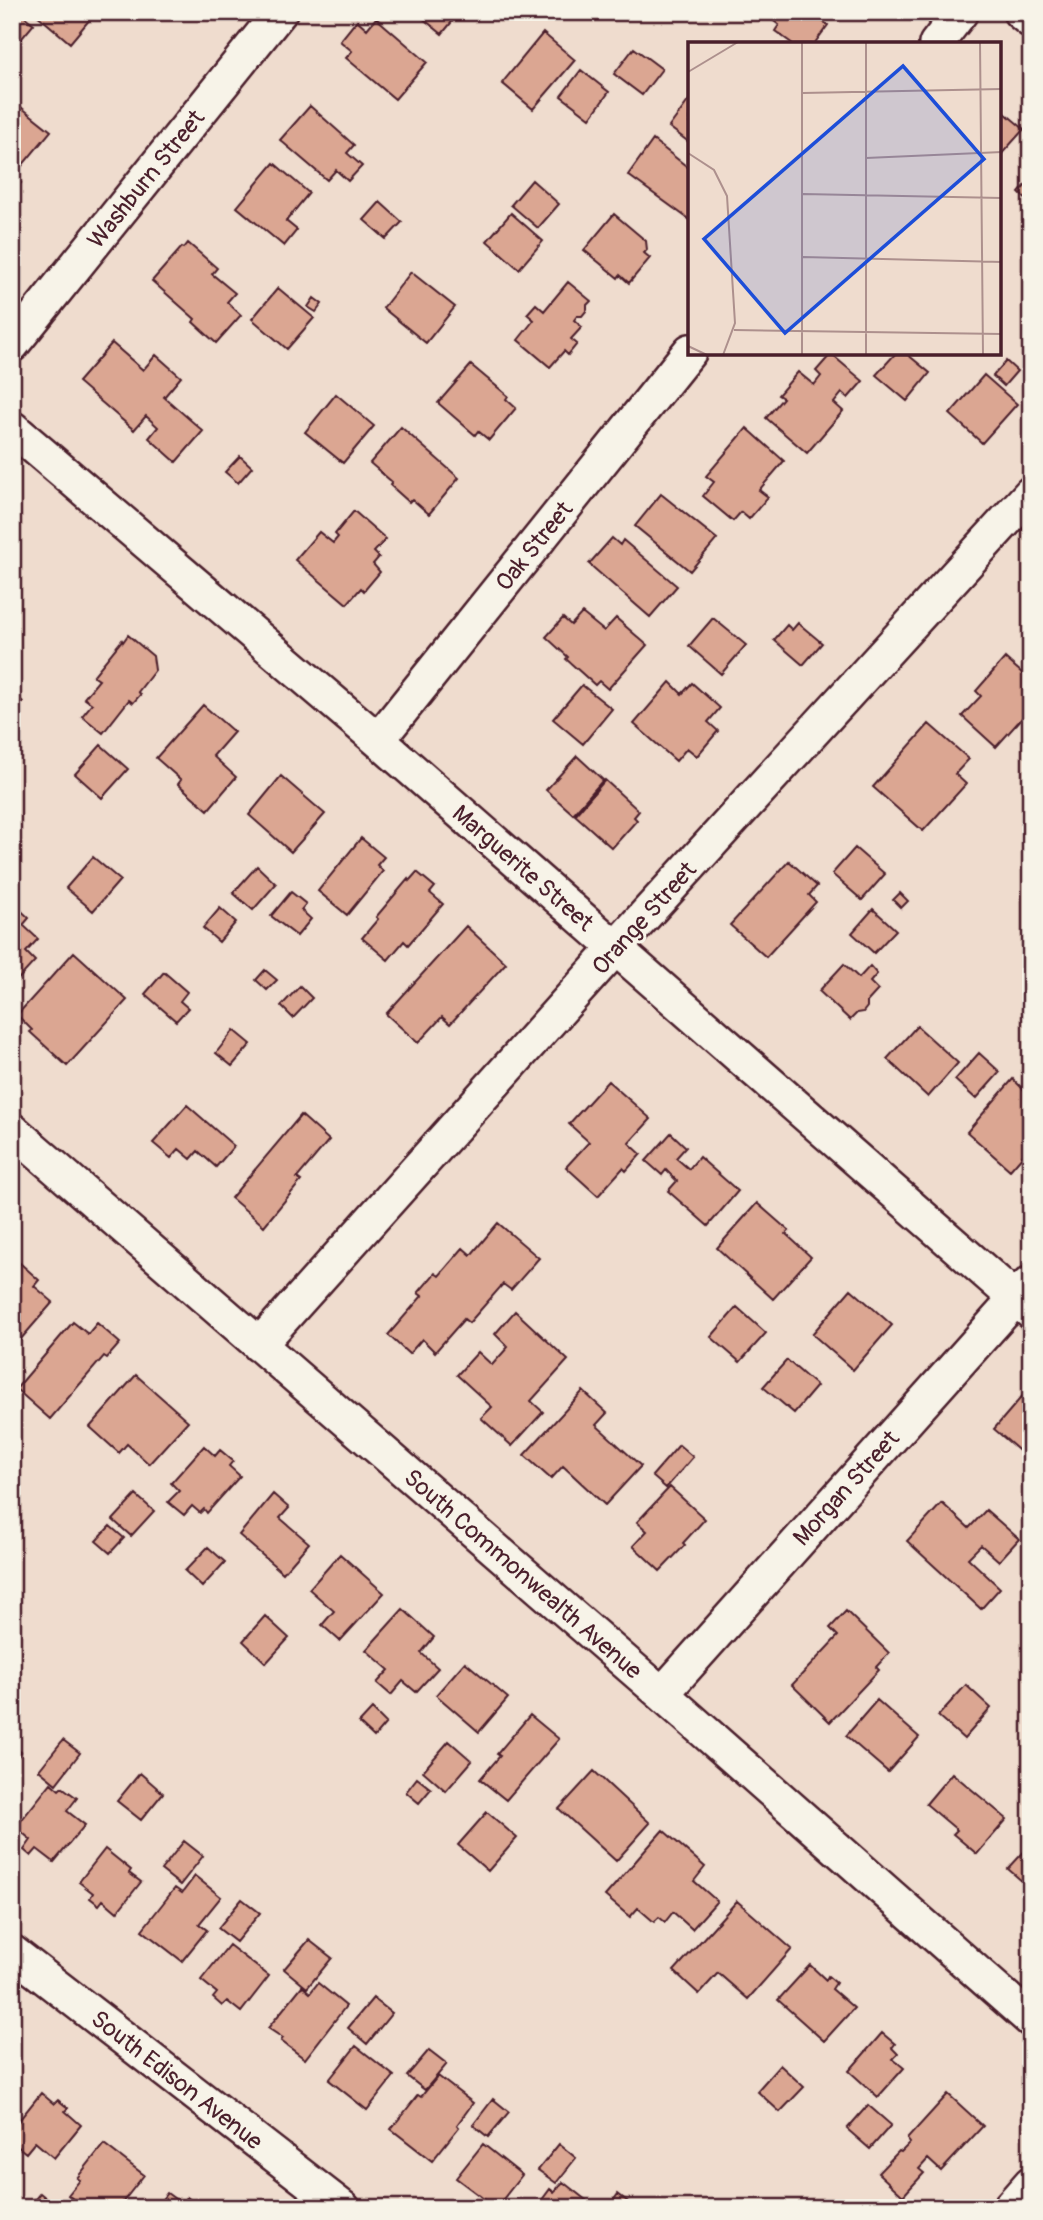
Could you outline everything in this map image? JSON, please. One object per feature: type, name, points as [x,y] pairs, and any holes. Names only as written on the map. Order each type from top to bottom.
[{"type":"street","name":"Washburn Street","points":[[12,345],[280,12]]},
{"type":"street","points":[[938,42],[961,12]]},
{"type":"street","points":[[1020,12],[1031,21]]},
{"type":"street","name":"Oak Street","points":[[378,740],[688,353]]},
{"type":"street","name":"Marguerite Street","points":[[12,428],[378,740],[615,949],[1026,1298]]},
{"type":"street","name":"Orange Street","points":[[260,1345],[615,949],[1031,493]]},
{"type":"street","name":"South Commonwealth Avenue","points":[[12,1130],[662,1694],[1031,2020]]},
{"type":"street","name":"Morgan Street","points":[[662,1694],[1026,1298]]},
{"type":"street","name":"South Edison Avenue","points":[[12,1952],[343,2208]]},
{"type":"street","points":[[1009,2208],[1031,2183]]},
{"type":"building","points":[[12,12],[29,12],[25,17],[34,24],[12,50]]},
{"type":"building","points":[[96,12],[70,43],[36,14]]},
{"type":"building","points":[[415,12],[460,12],[442,34]]},
{"type":"building","points":[[762,12],[821,12],[817,17],[828,25],[815,42],[790,42],[775,31],[779,25]]},
{"type":"building","points":[[376,18],[427,62],[395,99],[346,58],[352,51],[340,41],[357,20],[367,29]]},
{"type":"building","points":[[543,33],[575,60],[533,109],[502,83]]},
{"type":"building","points":[[634,48],[662,69],[642,95],[614,74]]},
{"type":"building","points":[[581,70],[609,92],[590,118],[561,96]]},
{"type":"building","points":[[12,100],[51,131],[21,167],[19,165],[12,172]]},
{"type":"building","points":[[688,101],[688,141],[669,127]]},
{"type":"building","points":[[310,106],[354,145],[347,153],[362,166],[348,181],[336,170],[327,180],[280,140]]},
{"type":"building","points":[[1001,110],[1024,129],[1001,155]]},
{"type":"building","points":[[653,140],[688,167],[688,219],[628,175]]},
{"type":"building","points":[[274,163],[309,193],[286,221],[297,230],[284,246],[237,207]]},
{"type":"building","points":[[12,176],[21,183],[12,194]]},
{"type":"building","points":[[1031,179],[1031,204],[1019,193]]},
{"type":"building","points":[[532,180],[559,204],[538,228],[511,205]]},
{"type":"building","points":[[380,202],[402,222],[386,239],[364,220]]},
{"type":"building","points":[[511,213],[543,241],[519,269],[487,241]]},
{"type":"building","points":[[614,214],[646,241],[647,250],[644,253],[650,258],[629,283],[620,275],[618,278],[584,250]]},
{"type":"building","points":[[188,243],[217,268],[212,274],[235,293],[227,302],[241,315],[216,343],[193,322],[195,319],[152,281]]},
{"type":"building","points":[[411,272],[455,307],[426,343],[383,308]]},
{"type":"building","points":[[568,282],[591,301],[582,316],[577,316],[574,320],[582,327],[571,339],[577,344],[568,355],[564,351],[550,367],[518,340],[534,320],[527,314],[536,304],[544,311]]},
{"type":"building","points":[[278,288],[314,318],[287,349],[252,319]]},
{"type":"building","points":[[314,298],[322,304],[316,312],[308,307]]},
{"type":"building","points":[[112,343],[143,370],[156,355],[181,377],[164,397],[203,431],[176,462],[149,438],[158,427],[146,416],[134,430],[78,382]]},
{"type":"building","points":[[832,355],[863,381],[848,398],[842,393],[834,403],[843,411],[807,453],[766,418],[783,398],[778,395],[798,372],[814,385],[821,376],[816,371]]},
{"type":"building","points":[[894,355],[908,355],[930,373],[907,401],[876,375]]},
{"type":"building","points":[[1006,361],[1017,371],[1004,386],[993,376]]},
{"type":"building","points":[[471,365],[508,396],[506,399],[516,408],[489,440],[478,431],[475,435],[438,403]]},
{"type":"building","points":[[984,375],[1017,404],[982,443],[950,414]]},
{"type":"building","points":[[336,394],[374,426],[343,463],[305,432]]},
{"type":"building","points":[[401,427],[459,478],[429,514],[412,499],[409,502],[390,485],[392,482],[370,463]]},
{"type":"building","points":[[747,428],[784,461],[759,490],[768,497],[749,519],[741,512],[733,521],[703,496],[714,482],[706,476]]},
{"type":"building","points":[[240,456],[252,467],[238,483],[225,472]]},
{"type":"building","points":[[661,494],[717,539],[690,571],[635,526]]},
{"type":"building","points":[[354,511],[386,539],[374,552],[379,557],[373,564],[380,572],[364,591],[361,588],[347,604],[295,560],[319,532],[333,543],[338,537],[335,534]]},
{"type":"building","points":[[12,532],[19,538],[12,546]]},
{"type":"building","points":[[612,538],[620,545],[623,540],[677,586],[650,617],[589,564]]},
{"type":"building","points":[[582,613],[604,631],[616,618],[647,645],[608,689],[599,681],[595,685],[546,637],[563,618],[571,625]]},
{"type":"building","points":[[713,618],[746,645],[721,674],[689,646]]},
{"type":"building","points":[[798,623],[822,643],[803,665],[774,640],[787,625],[792,630]]},
{"type":"building","points":[[1031,631],[1031,647],[1023,640]]},
{"type":"building","points":[[128,635],[153,656],[155,670],[138,692],[141,694],[133,703],[129,700],[103,733],[82,716],[92,704],[84,698],[99,680],[93,676]]},
{"type":"building","points":[[1005,658],[1031,681],[1031,708],[996,747],[962,716],[981,696],[976,691]]},
{"type":"building","points":[[670,682],[682,694],[692,683],[720,708],[708,722],[718,731],[697,756],[687,748],[676,761],[634,724]]},
{"type":"building","points":[[582,685],[612,709],[583,744],[553,719]]},
{"type":"building","points":[[12,693],[23,702],[12,715]]},
{"type":"building","points":[[203,705],[234,732],[213,756],[236,777],[208,810],[178,784],[181,780],[156,758]]},
{"type":"building","points":[[929,724],[969,759],[955,774],[966,784],[923,831],[873,787]]},
{"type":"building","points":[[101,745],[128,769],[102,798],[75,774]]},
{"type":"building","points":[[577,756],[603,780],[573,814],[546,790]]},
{"type":"building","points":[[281,776],[325,814],[291,852],[249,815]]},
{"type":"building","points":[[605,780],[639,811],[634,817],[637,820],[612,848],[575,815]]},
{"type":"building","points":[[361,838],[384,857],[377,865],[383,871],[347,915],[318,891]]},
{"type":"building","points":[[855,848],[885,874],[862,900],[832,874]]},
{"type":"building","points":[[93,857],[120,880],[93,911],[66,888]]},
{"type":"building","points":[[789,861],[817,886],[809,895],[816,902],[766,957],[730,925]]},
{"type":"building","points":[[257,866],[276,884],[253,910],[233,893]]},
{"type":"building","points":[[417,872],[435,887],[430,893],[443,904],[408,945],[404,941],[388,960],[362,938],[378,919],[376,917]]},
{"type":"building","points":[[291,892],[306,904],[301,910],[311,919],[297,936],[271,916]]},
{"type":"building","points":[[900,893],[908,901],[901,908],[893,900]]},
{"type":"building","points":[[12,902],[29,918],[23,925],[38,939],[26,952],[35,961],[12,986]]},
{"type":"building","points":[[220,908],[236,922],[219,942],[203,928]]},
{"type":"building","points":[[873,909],[896,930],[874,953],[852,933]]},
{"type":"building","points":[[466,926],[506,963],[450,1024],[442,1017],[418,1043],[386,1014]]},
{"type":"building","points":[[74,952],[127,1000],[67,1066],[30,1032],[32,1030],[17,1015]]},
{"type":"building","points":[[844,964],[859,978],[870,966],[877,974],[870,982],[878,990],[867,1002],[863,1012],[857,1013],[850,1020],[819,991]]},
{"type":"building","points":[[265,970],[277,980],[267,990],[256,980]]},
{"type":"building","points":[[164,972],[187,992],[180,1001],[188,1008],[176,1021],[145,994]]},
{"type":"building","points":[[300,986],[312,998],[293,1018],[281,1006]]},
{"type":"building","points":[[917,1026],[958,1063],[928,1097],[887,1059]]},
{"type":"building","points":[[234,1030],[251,1044],[232,1066],[216,1053]]},
{"type":"building","points":[[979,1053],[1000,1072],[976,1099],[955,1080]]},
{"type":"building","points":[[1013,1079],[1025,1091],[1031,1085],[1031,1146],[1010,1170],[967,1132]]},
{"type":"building","points":[[608,1081],[651,1119],[629,1143],[641,1154],[626,1171],[623,1168],[598,1196],[566,1167],[589,1142],[569,1124]]},
{"type":"building","points":[[187,1105],[234,1146],[216,1167],[198,1151],[191,1159],[179,1149],[171,1158],[153,1143]]},
{"type":"building","points":[[301,1115],[329,1140],[297,1178],[301,1181],[264,1226],[231,1198]]},
{"type":"building","points":[[671,1133],[686,1147],[676,1158],[689,1169],[699,1157],[738,1191],[708,1226],[668,1191],[677,1181],[666,1170],[662,1175],[646,1161]]},
{"type":"building","points":[[757,1203],[789,1231],[786,1234],[811,1257],[773,1299],[717,1248]]},
{"type":"building","points":[[498,1223],[539,1258],[511,1290],[503,1284],[469,1323],[464,1319],[435,1352],[422,1339],[409,1354],[388,1335],[422,1296],[418,1293],[435,1273],[439,1276],[463,1248],[471,1255]]},
{"type":"building","points":[[12,1256],[39,1280],[34,1286],[53,1302],[20,1340],[12,1333]]},
{"type":"building","points":[[851,1289],[892,1325],[853,1370],[812,1334]]},
{"type":"building","points":[[737,1307],[766,1333],[740,1362],[711,1337]]},
{"type":"building","points":[[515,1311],[568,1360],[531,1401],[543,1412],[512,1446],[481,1418],[492,1407],[457,1375],[478,1352],[492,1365],[508,1347],[495,1334]]},
{"type":"building","points":[[73,1322],[88,1334],[97,1323],[120,1343],[107,1358],[104,1356],[50,1419],[16,1389]]},
{"type":"building","points":[[787,1360],[817,1386],[794,1413],[763,1387]]},
{"type":"building","points":[[136,1375],[188,1421],[149,1464],[127,1444],[119,1453],[90,1427]]},
{"type":"building","points":[[583,1391],[607,1413],[596,1425],[641,1466],[605,1505],[563,1466],[551,1479],[524,1455]]},
{"type":"building","points":[[1025,1393],[1031,1398],[1031,1461],[994,1429]]},
{"type":"building","points":[[679,1445],[693,1457],[666,1488],[652,1476]]},
{"type":"building","points":[[204,1446],[215,1456],[220,1450],[233,1461],[229,1466],[240,1476],[207,1513],[204,1509],[200,1513],[192,1506],[184,1515],[168,1502],[179,1491],[171,1483]]},
{"type":"building","points":[[670,1487],[705,1519],[660,1571],[633,1546],[647,1531],[637,1522]]},
{"type":"building","points":[[273,1494],[289,1508],[280,1518],[309,1543],[283,1573],[239,1535]]},
{"type":"building","points":[[136,1495],[154,1511],[131,1536],[113,1520]]},
{"type":"building","points":[[942,1503],[969,1528],[986,1510],[1019,1539],[999,1561],[981,1545],[968,1558],[1000,1588],[981,1609],[907,1541]]},
{"type":"building","points":[[110,1526],[124,1538],[110,1553],[96,1541]]},
{"type":"building","points":[[208,1547],[225,1562],[202,1587],[185,1571]]},
{"type":"building","points":[[340,1554],[384,1593],[340,1641],[322,1625],[334,1611],[309,1589]]},
{"type":"building","points":[[403,1609],[434,1637],[421,1653],[438,1668],[416,1692],[403,1681],[391,1695],[377,1683],[389,1670],[366,1650]]},
{"type":"building","points":[[846,1611],[889,1653],[876,1667],[879,1670],[830,1722],[792,1685],[838,1636],[830,1628]]},
{"type":"building","points":[[265,1616],[289,1638],[266,1663],[243,1641]]},
{"type":"building","points":[[465,1662],[508,1698],[479,1732],[436,1695]]},
{"type":"building","points":[[966,1685],[991,1708],[964,1739],[938,1716]]},
{"type":"building","points":[[877,1700],[919,1737],[888,1772],[846,1736]]},
{"type":"building","points":[[372,1709],[386,1723],[374,1737],[359,1723]]},
{"type":"building","points":[[530,1715],[559,1739],[506,1800],[480,1779]]},
{"type":"building","points":[[63,1740],[80,1753],[56,1784],[39,1770]]},
{"type":"building","points":[[449,1741],[472,1761],[446,1791],[423,1771]]},
{"type":"building","points":[[12,1746],[21,1752],[12,1765]]},
{"type":"building","points":[[594,1771],[650,1823],[616,1861],[559,1809]]},
{"type":"building","points":[[140,1773],[163,1793],[141,1820],[117,1801]]},
{"type":"building","points":[[952,1773],[1007,1819],[977,1854],[953,1834],[957,1830],[926,1804]]},
{"type":"building","points":[[417,1778],[431,1789],[419,1803],[406,1792]]},
{"type":"building","points":[[51,1783],[77,1798],[67,1811],[85,1825],[54,1862],[37,1849],[31,1856],[24,1850],[31,1840],[16,1827]]},
{"type":"building","points":[[487,1812],[517,1838],[488,1871],[458,1845]]},
{"type":"building","points":[[663,1830],[705,1867],[694,1881],[717,1901],[692,1929],[673,1912],[665,1922],[659,1917],[654,1922],[638,1908],[630,1917],[605,1896]]},
{"type":"building","points":[[184,1841],[203,1856],[180,1885],[161,1870]]},
{"type":"building","points":[[1031,1844],[1031,1889],[1008,1869]]},
{"type":"building","points":[[105,1849],[141,1882],[117,1912],[103,1900],[99,1905],[90,1898],[93,1893],[79,1882]]},
{"type":"building","points":[[195,1876],[221,1897],[199,1924],[207,1930],[182,1961],[142,1930],[175,1888],[182,1893]]},
{"type":"building","points":[[242,1899],[260,1913],[236,1942],[218,1928]]},
{"type":"building","points":[[737,1901],[792,1949],[748,1999],[718,1973],[699,1994],[674,1971]]},
{"type":"building","points":[[309,1940],[332,1958],[307,1988],[284,1969]]},
{"type":"building","points":[[229,1945],[269,1976],[241,2012],[227,2001],[222,2006],[213,1998],[217,1993],[201,1980]]},
{"type":"building","points":[[810,1965],[826,1980],[828,1976],[836,1983],[832,1989],[854,2008],[824,2041],[778,2000]]},
{"type":"building","points":[[318,1983],[346,2006],[305,2059],[268,2028],[302,1986],[310,1993]]},
{"type":"building","points":[[373,1998],[392,2013],[367,2044],[348,2028]]},
{"type":"building","points":[[882,2033],[895,2044],[892,2048],[898,2054],[893,2059],[904,2068],[878,2097],[849,2071]]},
{"type":"building","points":[[356,2046],[394,2076],[367,2110],[329,2080]]},
{"type":"building","points":[[429,2050],[447,2064],[425,2090],[407,2076]]},
{"type":"building","points":[[780,2065],[804,2087],[780,2112],[757,2091]]},
{"type":"building","points":[[438,2076],[473,2103],[457,2125],[459,2127],[432,2161],[391,2129],[418,2095],[421,2097]]},
{"type":"building","points":[[41,2093],[54,2104],[58,2100],[68,2108],[65,2111],[81,2125],[54,2158],[35,2142],[26,2153],[12,2142],[12,2129]]},
{"type":"building","points":[[948,2094],[983,2126],[941,2171],[928,2159],[919,2169],[924,2173],[903,2196],[878,2173],[910,2143],[907,2139]]},
{"type":"building","points":[[493,2099],[509,2112],[488,2137],[473,2125]]},
{"type":"building","points":[[868,2105],[891,2125],[870,2149],[847,2129]]},
{"type":"building","points":[[104,2144],[144,2175],[118,2208],[109,2204],[106,2208],[84,2208],[68,2195],[80,2180],[77,2178]]},
{"type":"building","points":[[483,2144],[522,2175],[496,2208],[456,2178]]},
{"type":"building","points":[[559,2144],[576,2158],[556,2183],[538,2170]]},
{"type":"building","points":[[563,2182],[596,2208],[536,2208],[550,2189],[554,2192]]},
{"type":"building","points":[[40,2193],[58,2208],[28,2208]]},
{"type":"building","points":[[167,2193],[182,2204],[187,2197],[198,2206],[155,2208]]},
{"type":"building","points":[[618,2194],[636,2208],[608,2208]]}]
